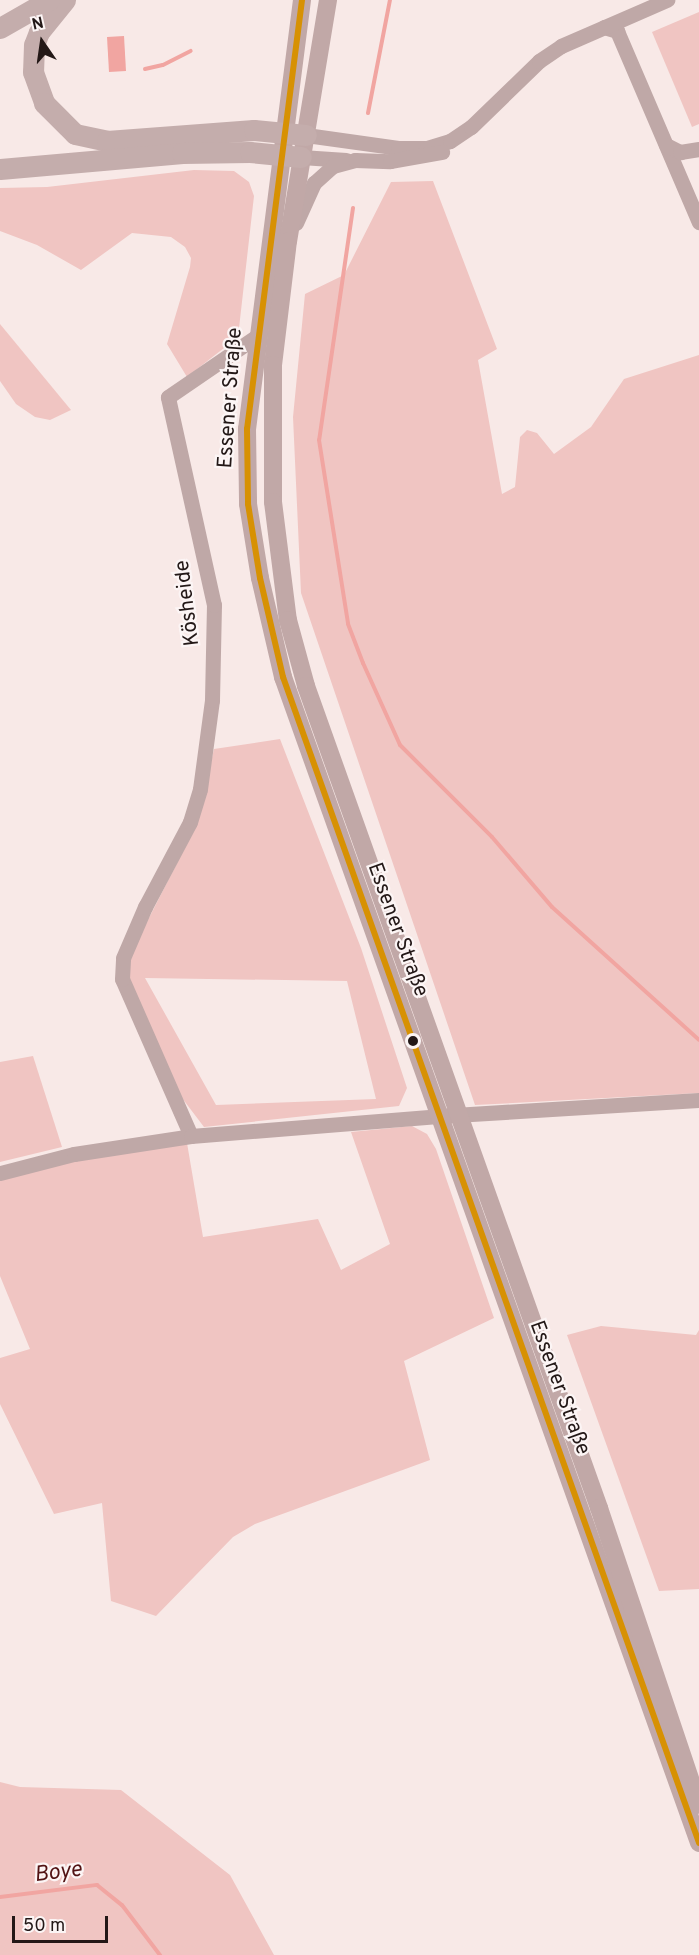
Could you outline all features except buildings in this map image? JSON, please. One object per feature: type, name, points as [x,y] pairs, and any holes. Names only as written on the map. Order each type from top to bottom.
[{"type":"highway","points":[[0,28],[49,0]]},
{"type":"highway","points":[[65,0],[39,32],[34,45],[33,72],[44,103],[75,134],[107,141],[219,131],[283,132],[306,135]]},
{"type":"highway","points":[[0,169],[182,153],[302,157]]},
{"type":"main road","name":"Essener Straße","points":[[302,0],[258,336],[248,451],[248,504],[260,578],[283,676],[699,1843]]},
{"type":"main road","name":"Essener Straße","points":[[328,0],[288,241],[274,355],[271,426],[273,502],[288,620],[306,686],[459,1114],[699,1804]]},
{"type":"street","points":[[306,135],[398,148],[427,148],[450,141],[494,105],[539,61],[561,46],[667,0]]},
{"type":"street","points":[[604,27],[617,31],[699,222]]},
{"type":"street","points":[[302,157],[355,160],[426,158],[448,150],[474,134],[494,105]]},
{"type":"street","points":[[666,145],[680,152],[699,149]]},
{"type":"street","points":[[288,241],[314,183],[333,166],[355,160]]},
{"type":"street","name":"Kösheide","points":[[191,1136],[122,979],[123,958],[145,907],[190,822],[200,789],[212,700],[214,605],[168,397],[258,336]]},
{"type":"street","points":[[0,1173],[74,1154],[191,1136],[459,1114],[699,1100]]},
{"type":"shaded area","points":[[699,12],[699,124],[692,127],[652,32]]},
{"type":"shaded area","points":[[124,36],[126,71],[109,72],[107,37]]},
{"type":"shaded area","points":[[194,170],[234,171],[249,182],[254,196],[238,337],[187,377],[167,344],[190,267],[191,258],[185,247],[171,237],[132,233],[81,270],[37,245],[0,231],[0,188],[47,187]]},
{"type":"shaded area","points":[[433,181],[497,349],[478,360],[502,494],[515,487],[520,437],[527,430],[537,433],[554,454],[591,427],[624,379],[699,355],[699,1093],[475,1105],[301,593],[293,417],[305,294],[344,275],[391,182]]},
{"type":"shaded area","points":[[0,324],[71,410],[50,420],[35,417],[16,404],[0,381]]},
{"type":"shaded area","points":[[280,739],[361,948],[407,1088],[399,1106],[204,1127],[182,1098],[127,973],[131,953],[196,826],[214,749]],"holes":[[[145,978],[347,981],[376,1099],[216,1105]]]},
{"type":"shaded area","points":[[33,1056],[62,1147],[0,1162],[0,1062]]},
{"type":"shaded area","points":[[412,1126],[427,1134],[436,1149],[494,1318],[404,1361],[430,1460],[255,1524],[233,1537],[156,1616],[111,1601],[102,1503],[54,1514],[0,1404],[0,1358],[30,1349],[0,1276],[0,1179],[69,1161],[187,1143],[203,1237],[318,1219],[341,1270],[390,1244],[351,1132]]},
{"type":"shaded area","points":[[601,1326],[696,1335],[699,1330],[699,1589],[659,1591],[567,1335]]},
{"type":"shaded area","points":[[0,1782],[20,1787],[121,1790],[230,1875],[274,1955],[0,1955]]},
{"type":"waterway","points":[[368,113],[390,0]]},
{"type":"waterway","points":[[145,69],[163,65],[191,51]]},
{"type":"waterway","points":[[353,208],[319,440],[348,624],[363,663],[400,745],[492,837],[552,907],[699,1040]]},
{"type":"waterway","name":"Boye","points":[[0,1897],[97,1885],[122,1905],[160,1955]]},
{"type":"transit line","points":[[302,0],[247,429],[248,504],[260,578],[283,677],[699,1843]]}]
